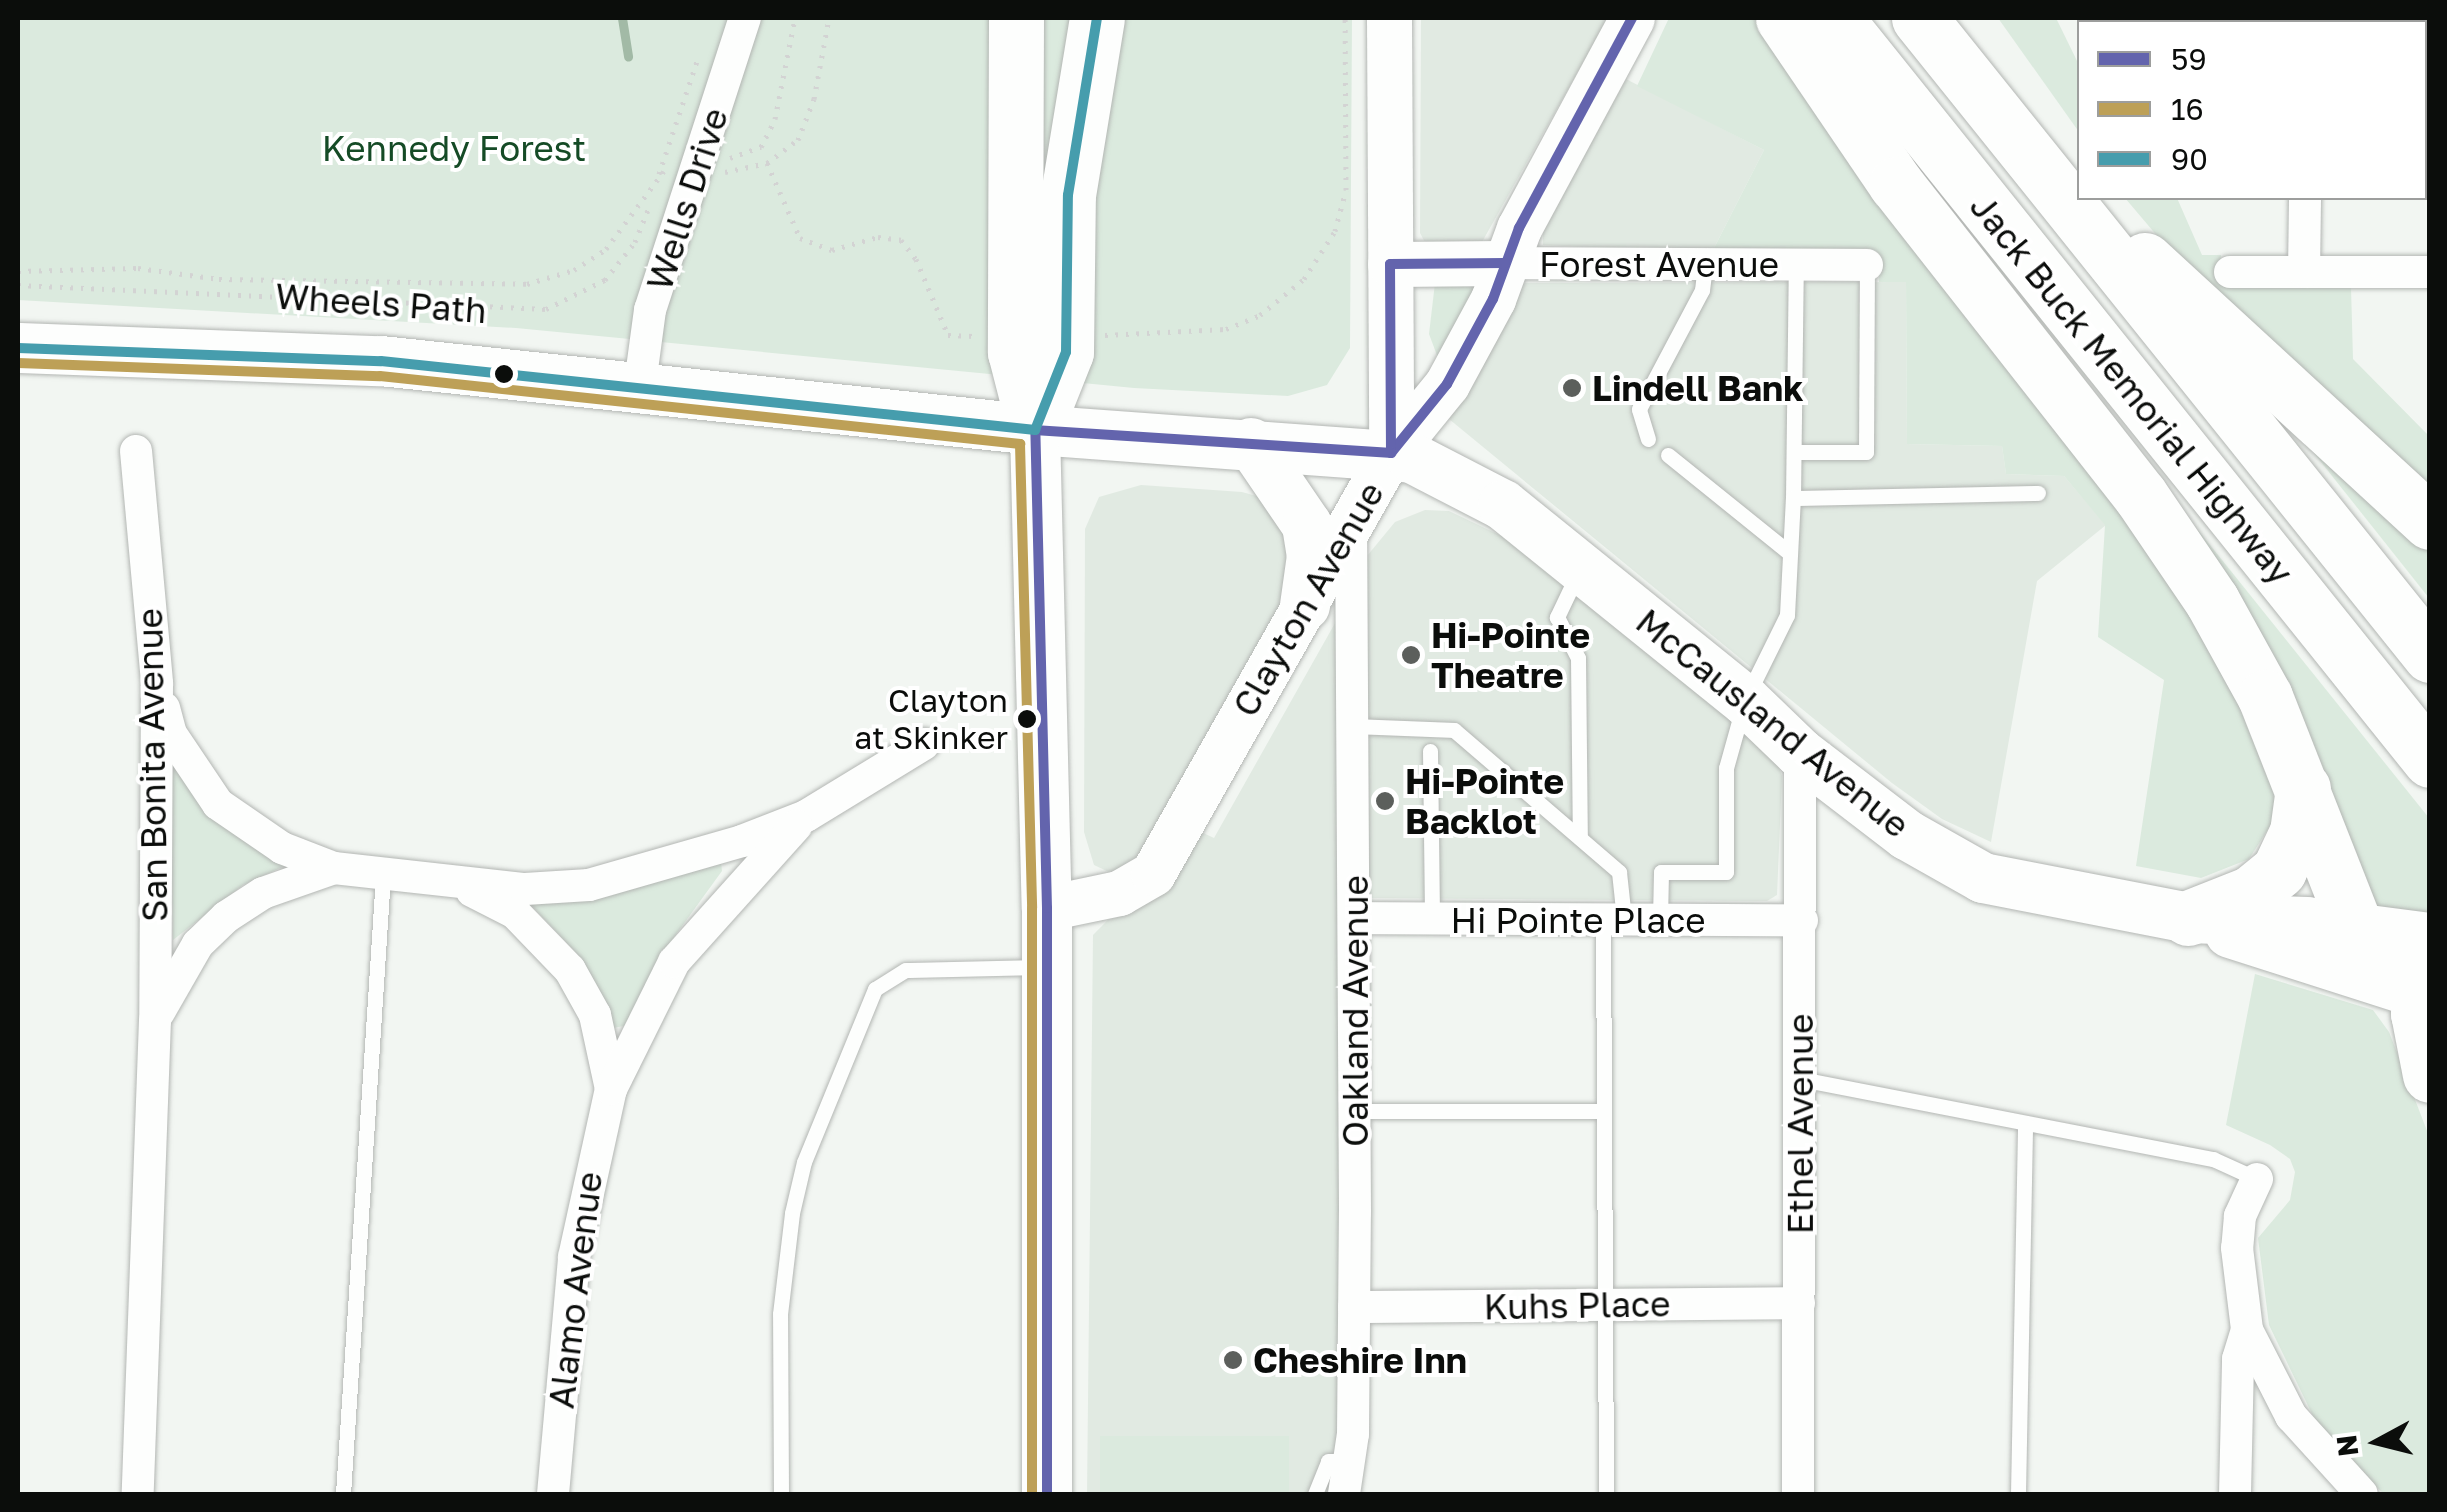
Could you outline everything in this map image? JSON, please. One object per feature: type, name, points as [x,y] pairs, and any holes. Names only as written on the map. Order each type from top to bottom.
[{"type":"highway","points":[[1016,18],[1014,336],[1034,430]]},
{"type":"highway","points":[[1034,430],[1066,352],[1068,195],[1097,18]]},
{"type":"highway","points":[[1783,18],[1896,184],[2176,544],[2265,698],[2355,926],[2426,986],[2430,1076]]},
{"type":"highway","name":"Jack Buck Memorial Highway","points":[[1835,18],[2430,760]]},
{"type":"highway","name":"Jack Buck Memorial Highway","points":[[1919,18],[2430,655]]},
{"type":"highway","points":[[2064,198],[2189,296],[2430,522]]},
{"type":"highway","points":[[2188,918],[2252,893],[2279,870],[2297,832],[2303,788]]},
{"type":"main road","name":"McCausland Avenue","points":[[18,348],[274,355],[640,384],[1034,430],[1391,453],[1475,486],[1745,700],[1800,753],[1907,835],[1983,878],[2188,918],[2426,986]]},
{"type":"main road","points":[[1034,430],[1047,908],[1047,1494]]},
{"type":"main road","points":[[1251,444],[1307,525],[1312,556],[1305,606]]},
{"type":"main road","name":"McCausland Avenue","points":[[2188,918],[2355,926],[2430,938]]},
{"type":"street","name":"Wells Drive","points":[[640,384],[650,310],[745,18]]},
{"type":"street","points":[[1389,18],[1391,453]]},
{"type":"street","name":"Clayton Avenue","points":[[1047,908],[1120,893],[1152,874],[1391,453],[1447,384],[1504,263],[1632,18]]},
{"type":"street","points":[[2304,272],[2305,200]]},
{"type":"street","name":"Forest Avenue","points":[[1390,264],[1868,265]]},
{"type":"street","points":[[2230,272],[2430,272]]},
{"type":"street","name":"San Bonita Avenue","points":[[136,451],[157,684],[154,1020],[138,1494]]},
{"type":"street","name":"Oakland Avenue","points":[[1344,1494],[1349,1461],[1354,1308],[1350,526]]},
{"type":"street","points":[[157,684],[171,734],[218,804],[270,842],[334,868],[464,886],[589,885],[700,856],[806,816],[924,744]]},
{"type":"street","name":"Ethel Avenue","points":[[1798,1494],[1800,753]]},
{"type":"street","name":"Alamo Avenue","points":[[552,1494],[574,1257],[611,1088],[674,962],[806,816]]},
{"type":"street","name":"San Bonita Avenue","points":[[154,1020],[176,974],[226,917],[263,893],[334,868]]},
{"type":"street","name":"Alamo Avenue","points":[[464,886],[515,914],[576,980],[595,1015],[611,1088]]},
{"type":"street","name":"Hi Pointe Place","points":[[1355,918],[1802,920]]},
{"type":"street","points":[[2236,1494],[2238,1360],[2246,1330],[2238,1248],[2240,1216],[2257,1179]]},
{"type":"street","name":"Kuhs Place","points":[[1354,1308],[1799,1303]]},
{"type":"street","points":[[2246,1330],[2291,1416],[2362,1494]]},
{"type":"lane","points":[[1648,439],[1638,410],[1702,290],[1705,264]]},
{"type":"lane","points":[[1660,920],[1661,872],[1726,872],[1726,768],[1745,700],[1785,620],[1797,452],[1796,264]]},
{"type":"lane","points":[[1797,452],[1866,452],[1868,265]]},
{"type":"lane","points":[[1668,455],[1788,552]]},
{"type":"lane","points":[[1792,498],[2038,493]]},
{"type":"lane","points":[[1580,838],[1578,658],[1557,616],[1560,600],[1582,568]]},
{"type":"lane","points":[[1354,726],[1454,730],[1619,872],[1604,1111],[1606,1494]]},
{"type":"lane","points":[[1430,751],[1432,919]]},
{"type":"lane","points":[[343,1494],[383,875]]},
{"type":"lane","points":[[780,1494],[780,1314],[792,1213],[810,1144],[875,989],[906,970],[1047,967]]},
{"type":"lane","points":[[1801,1079],[2213,1159],[2257,1179]]},
{"type":"lane","points":[[1355,1110],[1604,1111]]},
{"type":"lane","points":[[2018,1494],[2025,1123]]},
{"type":"lane","points":[[1314,1494],[1328,1462],[1349,1461]]},
{"type":"path","points":[[723,160],[760,147],[775,119],[795,18]]},
{"type":"path","points":[[709,174],[767,163],[790,148],[808,121],[829,18]]},
{"type":"path","points":[[1092,334],[1226,329],[1260,315],[1304,280],[1335,230],[1346,190],[1345,18]]},
{"type":"path","points":[[654,196],[686,82]]},
{"type":"path","points":[[767,163],[792,227],[808,244],[832,250],[890,237],[910,248],[948,335],[980,336]]},
{"type":"path","points":[[18,270],[138,268],[219,279],[526,284],[574,270],[606,248],[660,173],[673,166]]},
{"type":"path","name":"Wheels Path","points":[[18,286],[213,291],[517,313],[546,309],[578,298],[614,270],[635,242],[654,196],[673,178]]},
{"type":"shaded area","points":[[1421,18],[1608,18],[1482,242],[1427,246],[1420,233]]},
{"type":"shaded area","points":[[1626,79],[1764,150],[1712,252],[1543,245],[1543,232]]},
{"type":"shaded area","points":[[1906,282],[1907,444],[2002,446],[2006,474],[2064,476],[2106,525],[2037,581],[1991,842],[1942,819],[1892,783],[1449,419],[1519,283]]},
{"type":"shaded area","points":[[1141,485],[1242,492],[1275,501],[1302,567],[1139,865],[1109,872],[1094,865],[1084,832],[1085,529],[1099,497]]},
{"type":"shaded area","points":[[1425,510],[1449,511],[1512,541],[1773,751],[1782,776],[1777,895],[1767,901],[1368,898],[1367,556],[1395,522]]},
{"type":"shaded area","points":[[1339,616],[1345,1434],[1331,1494],[1087,1494],[1093,935],[1197,830],[1214,838]]},
{"type":"green space","name":"Kennedy Forest","points":[[18,18],[1352,18],[1350,348],[1327,385],[1288,396],[1134,388],[516,328],[18,300]]},
{"type":"green space","points":[[1669,18],[1756,18],[2101,476],[2209,638],[2277,781],[2277,815],[2249,859],[2201,878],[2136,866],[2164,680],[2098,637],[2105,525],[2064,476],[2006,474],[2002,446],[1907,444],[1906,282],[1879,282],[1878,252],[1712,252],[1764,150],[1637,86]]},
{"type":"green space","points":[[1998,18],[2056,18],[2077,61],[2077,129]]},
{"type":"green space","points":[[2127,200],[2178,200],[2202,255],[2221,255],[2223,284],[2351,287],[2353,359],[2429,436],[2429,494],[2164,244]]},
{"type":"green space","points":[[1481,282],[1438,358],[1429,334],[1435,283]]},
{"type":"green space","points":[[2286,418],[2429,544],[2429,598]]},
{"type":"green space","points":[[2198,530],[2429,818],[2429,915],[2368,906],[2189,536]]},
{"type":"green space","points":[[177,766],[289,864],[243,885],[173,940],[171,768]]},
{"type":"green space","points":[[721,862],[722,871],[669,944],[624,1026],[612,1028],[581,958],[530,904]]},
{"type":"green space","points":[[2255,974],[2373,1010],[2389,1032],[2429,1136],[2429,1494],[2384,1494],[2346,1458],[2313,1416],[2269,1325],[2258,1238],[2290,1200],[2295,1172],[2290,1159],[2270,1145],[2226,1125]]},
{"type":"green space","points":[[1100,1436],[1289,1436],[1289,1494],[1100,1494]]},
{"type":"waterway","points":[[622,18],[628,57]]},
{"type":"transit line","name":"90","points":[[1035,430],[1066,352],[1068,195],[1097,18]]},
{"type":"transit line","name":"59","points":[[1391,453],[1447,384],[1493,299],[1519,228],[1632,18]]},
{"type":"transit line","name":"59","points":[[1391,453],[1390,264],[1505,263]]},
{"type":"transit line","name":"90","points":[[18,348],[381,361],[1035,430]]},
{"type":"transit line","name":"16","points":[[18,363],[380,376],[1020,444],[1032,908],[1032,1494]]},
{"type":"transit line","name":"59","points":[[1047,1494],[1047,908],[1035,430],[1391,453]]},
{"type":"place","name":"Lindell Bank","points":[[1572,388]]},
{"type":"place","name":"Hi-Pointe Theatre","points":[[1411,655]]},
{"type":"place","name":"Clayton at Skinker","points":[[1027,719]]},
{"type":"place","name":"Hi-Pointe Backlot","points":[[1385,801]]},
{"type":"place","name":"Cheshire Inn","points":[[1233,1360]]}]
